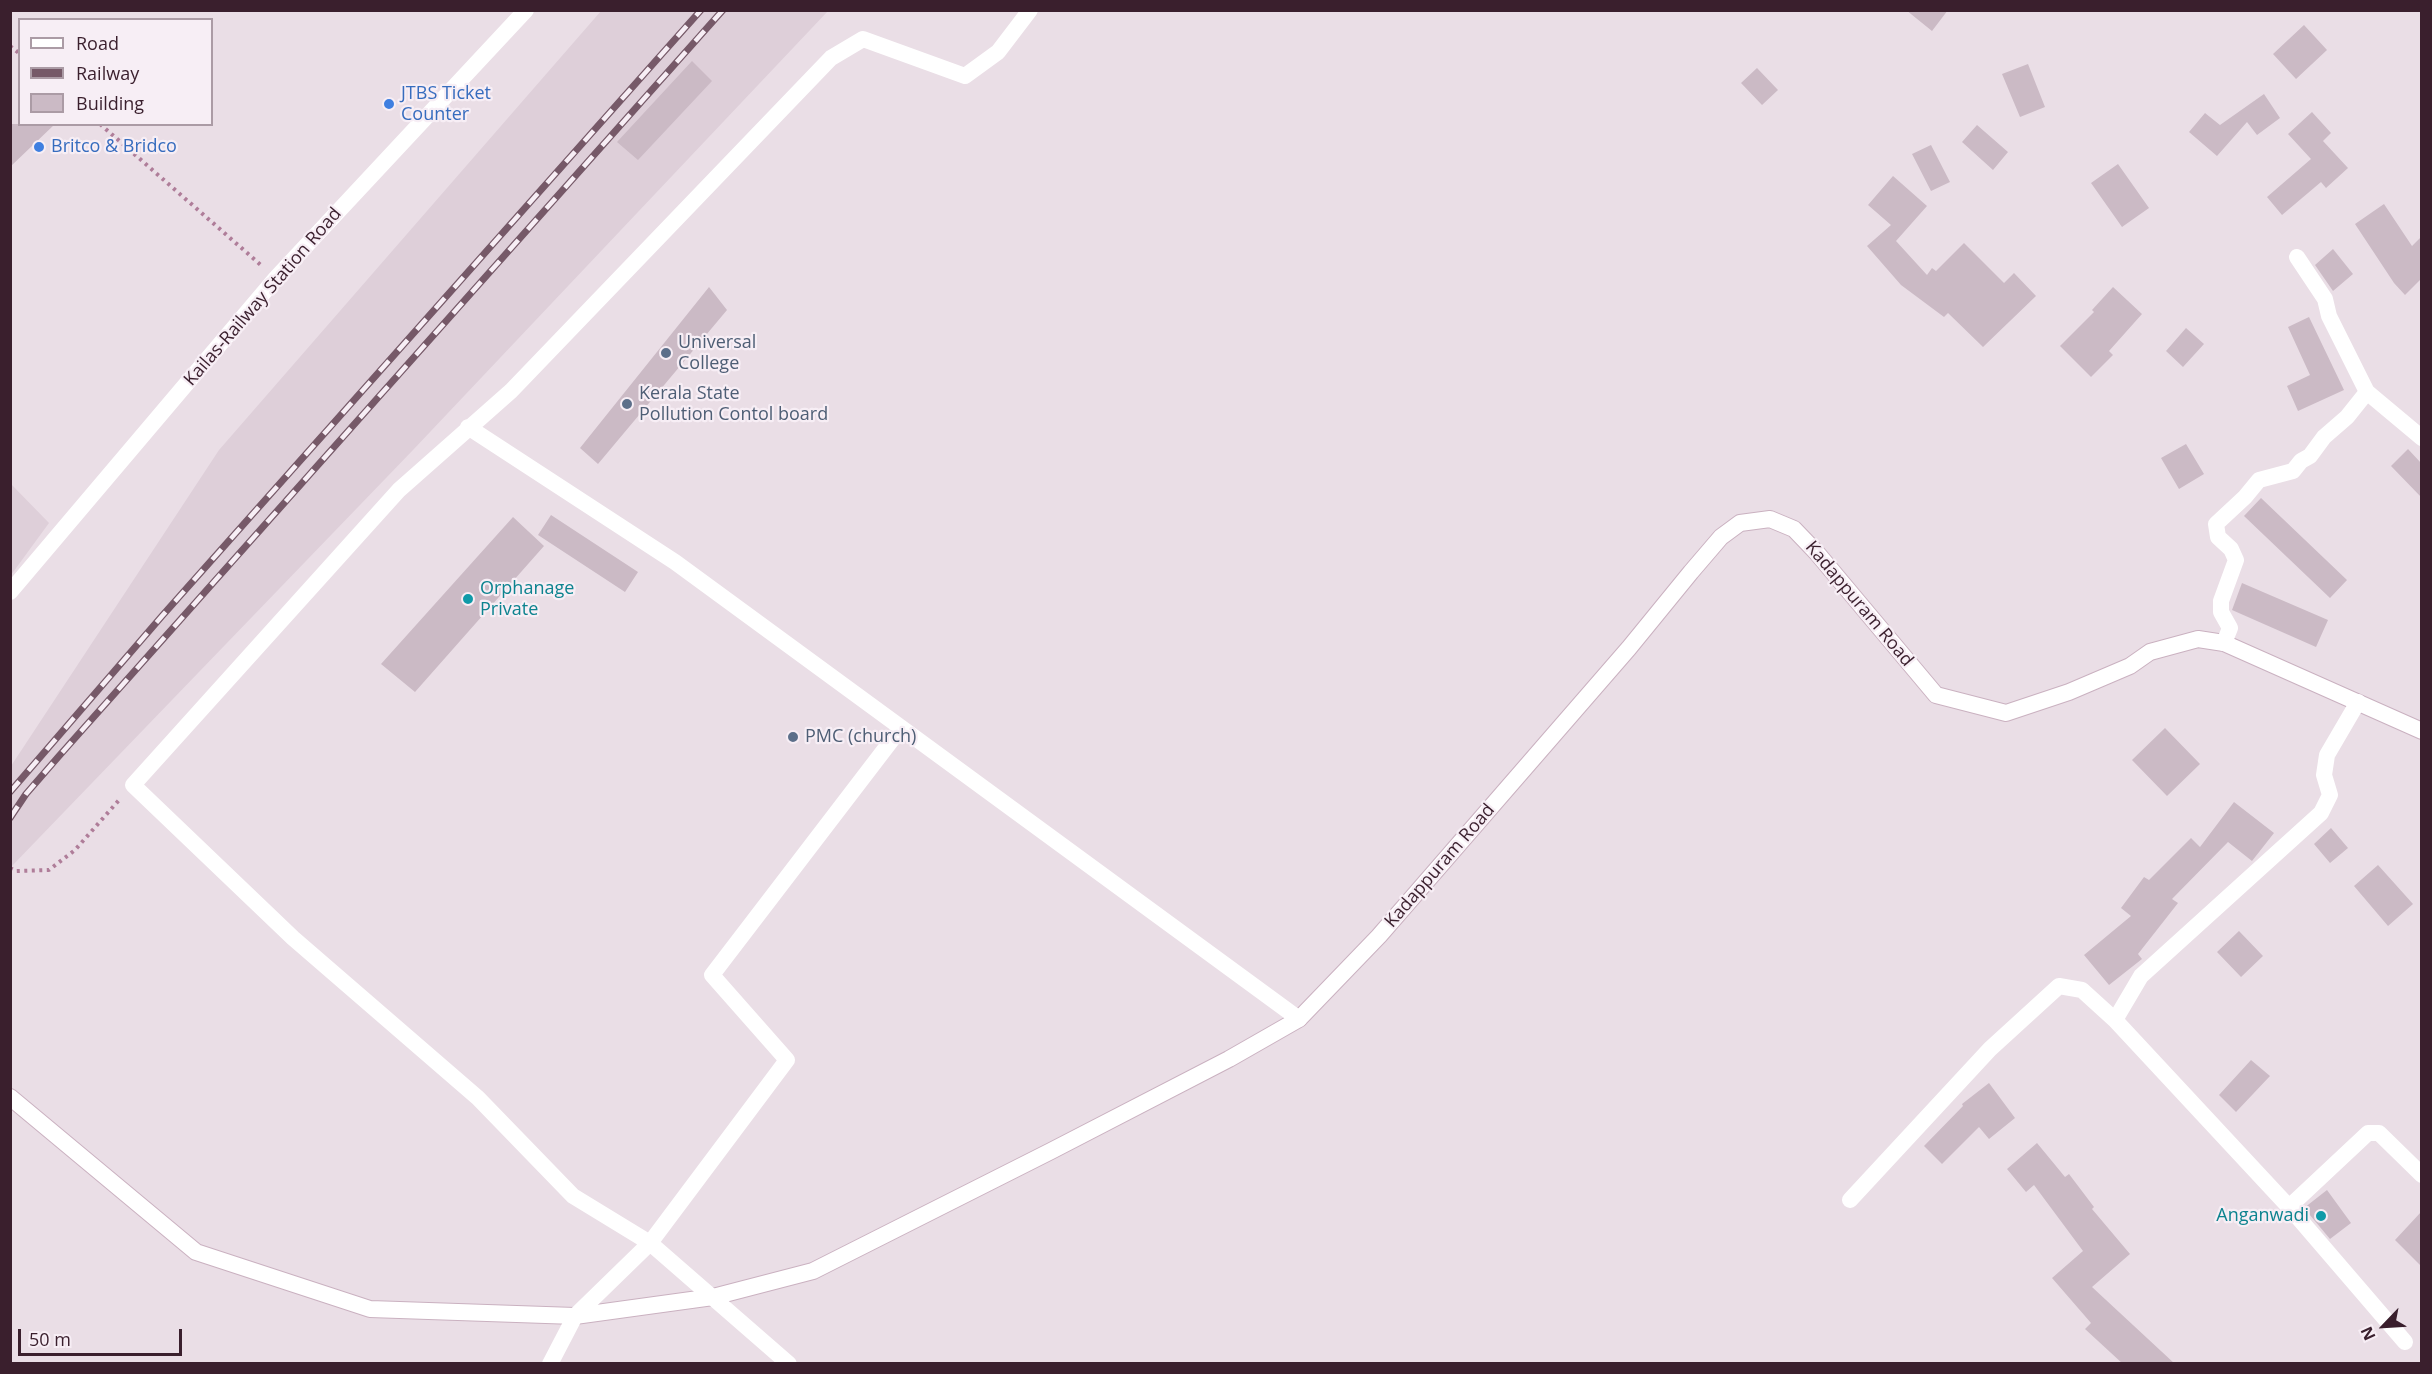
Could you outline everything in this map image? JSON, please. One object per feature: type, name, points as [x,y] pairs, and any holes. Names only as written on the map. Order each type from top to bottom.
[{"type":"street","name":"Kailas-Railway Station Road","points":[[10,592],[276,278],[526,10]]},
{"type":"street","points":[[789,1364],[650,1243],[573,1196],[478,1098],[293,938],[133,785],[399,490],[511,391],[831,58],[862,39],[965,76],[998,52],[1030,10]]},
{"type":"street","points":[[2297,256],[2317,291],[2325,299],[2329,316],[2367,392],[2421,438]]},
{"type":"street","points":[[2224,643],[2230,628],[2222,612],[2221,601],[2235,560],[2231,549],[2218,537],[2216,524],[2245,497],[2259,480],[2293,471],[2301,461],[2310,456],[2324,437],[2348,417],[2367,392]]},
{"type":"street","points":[[468,427],[675,562],[1299,1019]]},
{"type":"street","name":"Kadappuram Road","points":[[10,1097],[196,1252],[370,1309],[575,1316],[712,1297],[813,1271],[1072,1140],[1299,1019],[1379,936],[1629,648],[1721,537],[1740,523],[1770,519],[1794,529],[1817,553],[1936,695],[2006,713],[2069,692],[2130,666],[2150,652],[2198,639],[2224,643],[2421,731]]},
{"type":"street","points":[[2115,1020],[2141,976],[2321,813],[2330,795],[2324,775],[2327,755],[2358,702]]},
{"type":"street","points":[[550,1364],[575,1316],[650,1243],[787,1060],[712,975],[901,729]]},
{"type":"street","points":[[1850,1200],[1990,1049],[2059,986],[2082,990],[2115,1020],[2289,1207],[2405,1342]]},
{"type":"street","points":[[2289,1207],[2368,1133],[2379,1133],[2421,1175]]},
{"type":"path","points":[[102,126],[276,278]]},
{"type":"path","points":[[10,868],[16,871],[49,870],[75,850],[133,785]]},
{"type":"shaded area","points":[[601,11],[828,11],[413,450],[11,867],[11,766],[219,450]]},
{"type":"shaded area","points":[[11,484],[49,523],[11,575]]},
{"type":"building","points":[[1906,10],[1948,10],[1932,31]]},
{"type":"building","points":[[2304,25],[2327,50],[2296,79],[2273,54]]},
{"type":"building","points":[[692,61],[712,81],[638,160],[617,142]]},
{"type":"building","points":[[2028,64],[2045,107],[2020,117],[2002,74]]},
{"type":"building","points":[[1757,68],[1778,90],[1762,105],[1741,83]]},
{"type":"building","points":[[2264,94],[2280,118],[2257,135],[2247,122],[2217,156],[2189,132],[2205,113],[2220,125]]},
{"type":"building","points":[[2312,112],[2331,133],[2323,141],[2348,168],[2326,188],[2321,182],[2282,215],[2267,197],[2311,159],[2288,134]]},
{"type":"building","points":[[10,124],[53,126],[10,167]]},
{"type":"building","points":[[1977,125],[2008,152],[1993,170],[1962,142]]},
{"type":"building","points":[[1931,145],[1950,182],[1931,191],[1912,154]]},
{"type":"building","points":[[2118,164],[2149,208],[2122,227],[2091,183]]},
{"type":"building","points":[[1893,176],[1927,206],[1896,241],[1927,275],[1932,268],[1936,271],[1964,243],[2004,283],[2014,273],[2036,296],[1983,347],[1948,313],[1944,317],[1901,285],[1867,246],[1891,225],[1868,205]]},
{"type":"building","points":[[2384,204],[2412,246],[2421,237],[2421,279],[2405,295],[2394,283],[2355,224]]},
{"type":"building","points":[[2333,249],[2353,274],[2333,291],[2315,265]]},
{"type":"building","points":[[709,287],[727,310],[598,464],[580,448]]},
{"type":"building","points":[[2113,287],[2142,314],[2109,351],[2113,355],[2091,377],[2060,346],[2094,312],[2092,310]]},
{"type":"building","points":[[2309,317],[2344,390],[2298,411],[2287,386],[2310,375],[2288,327]]},
{"type":"building","points":[[2186,328],[2204,344],[2183,367],[2166,351]]},
{"type":"building","points":[[2186,444],[2204,474],[2179,489],[2161,458]]},
{"type":"building","points":[[2408,449],[2421,463],[2421,497],[2391,466]]},
{"type":"building","points":[[2261,498],[2347,580],[2330,598],[2244,516]]},
{"type":"building","points":[[551,515],[638,572],[625,592],[538,535]]},
{"type":"building","name":"Orphanage Private","points":[[513,517],[544,546],[415,692],[381,664]]},
{"type":"building","points":[[2242,583],[2328,620],[2316,647],[2232,610]]},
{"type":"building","points":[[2165,728],[2200,764],[2167,796],[2132,760]]},
{"type":"building","points":[[2234,802],[2274,833],[2252,861],[2228,842],[2172,899],[2178,903],[2138,954],[2142,959],[2109,985],[2084,955],[2131,916],[2121,908],[2144,877],[2149,880],[2191,838],[2200,847]]},
{"type":"building","points":[[2331,828],[2348,848],[2330,863],[2314,844]]},
{"type":"building","points":[[2378,865],[2413,904],[2388,926],[2354,886]]},
{"type":"building","points":[[2239,931],[2263,956],[2241,977],[2217,952]]},
{"type":"building","points":[[2251,1060],[2270,1076],[2236,1112],[2219,1095]]},
{"type":"building","points":[[1989,1083],[2015,1118],[1989,1139],[1979,1127],[1942,1164],[1924,1146],[1963,1106],[1962,1104]]},
{"type":"building","points":[[2037,1143],[2065,1177],[2069,1174],[2094,1207],[2092,1209],[2130,1254],[2092,1287],[2175,1364],[2123,1364],[2085,1329],[2091,1323],[2052,1278],[2083,1251],[2034,1185],[2026,1192],[2007,1169]]},
{"type":"building","name":"Anganwadi","points":[[2327,1190],[2351,1223],[2330,1239],[2304,1208]]},
{"type":"building","points":[[2421,1212],[2421,1266],[2395,1240]]},
{"type":"railway","points":[[10,792],[162,616],[701,10]]},
{"type":"railway","points":[[10,818],[26,794],[59,756],[723,10]]},
{"type":"place","name":"JTBS Ticket Counter","points":[[389,104]]},
{"type":"place","name":"Britco & Bridco","points":[[39,147]]},
{"type":"place","name":"Universal College","points":[[666,353]]},
{"type":"place","name":"Kerala State Pollution Contol board","points":[[627,404]]},
{"type":"place","name":"Orphanage Private","points":[[468,599]]},
{"type":"place","name":"PMC (church)","points":[[793,737]]},
{"type":"place","name":"Anganwadi","points":[[2321,1216]]}]
